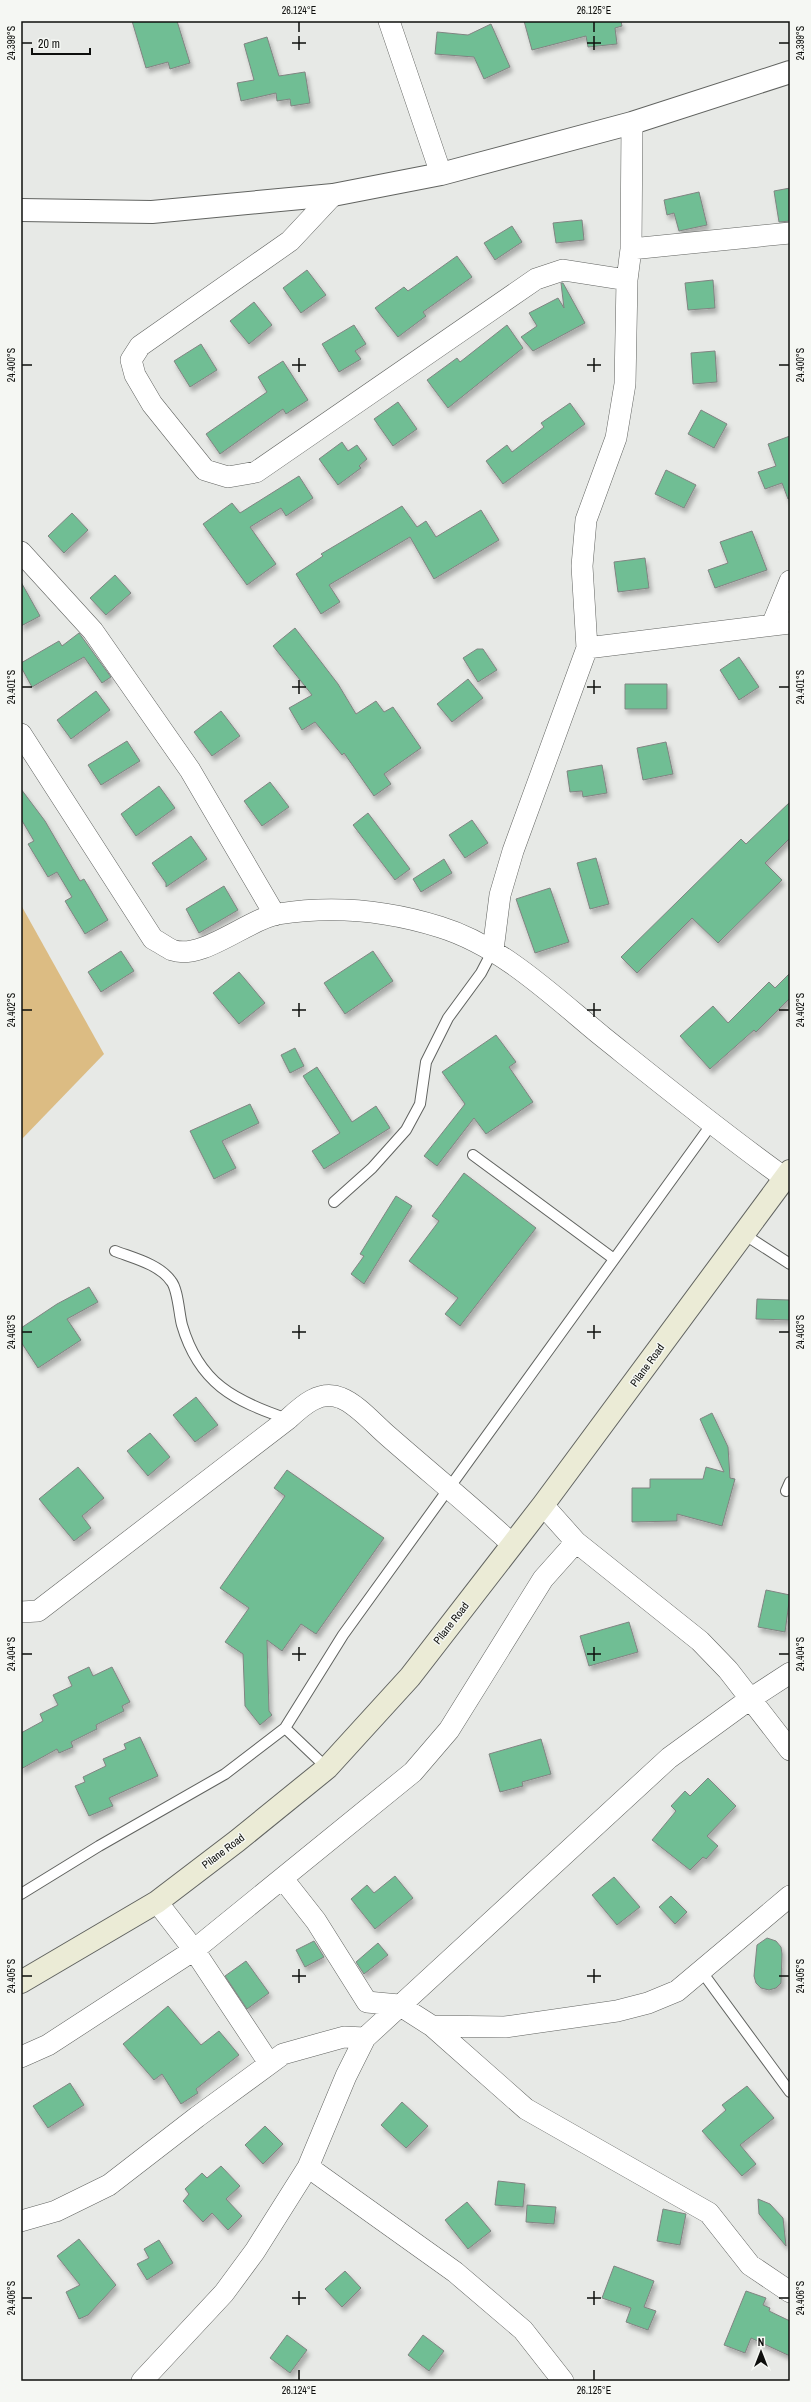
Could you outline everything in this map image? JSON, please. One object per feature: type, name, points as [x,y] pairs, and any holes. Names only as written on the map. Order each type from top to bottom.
[{"type":"main road","name":"Pilane Road","points":[[21,1982],[157,1902],[237,1841],[327,1768],[410,1677],[543,1505],[742,1233],[787,1174]]},
{"type":"street","points":[[389,21],[441,174]]},
{"type":"street","points":[[21,210],[152,212],[333,194],[441,174],[632,123],[790,72]]},
{"type":"street","points":[[492,950],[500,894],[513,851],[587,648],[582,566],[586,520],[616,438],[622,408],[627,280],[631,249],[632,123]]},
{"type":"street","points":[[333,194],[290,241],[140,346],[131,360],[135,375],[152,404],[205,470],[228,477],[256,472],[536,279],[563,270],[627,280]]},
{"type":"street","points":[[631,249],[790,233]]},
{"type":"street","points":[[21,552],[98,637],[190,770],[275,914]]},
{"type":"street","points":[[587,648],[781,624],[790,581]]},
{"type":"street","points":[[21,734],[153,939],[173,950],[192,951],[275,914],[319,909],[362,909],[441,927],[492,950],[537,983],[711,1125],[787,1174]]},
{"type":"street","points":[[21,1625],[29,1612],[288,1419],[306,1403],[321,1396],[341,1397],[450,1488],[512,1544]]},
{"type":"street","points":[[543,1505],[576,1542],[700,1641],[728,1670],[790,1750]]},
{"type":"street","points":[[21,2057],[48,2045],[194,1950],[414,1772],[449,1730],[543,1580],[576,1542]]},
{"type":"street","points":[[142,2381],[224,2293],[255,2250],[308,2167],[346,2076],[365,2038],[399,2005],[669,1758],[750,1699],[790,1673]]},
{"type":"street","points":[[283,1879],[316,1921],[367,2002],[399,2005],[432,2026],[474,2065],[526,2108],[612,2159],[662,2184],[709,2212],[750,2265],[790,2292]]},
{"type":"street","points":[[432,2026],[505,2027],[617,2011],[648,2003],[677,1991],[702,1972],[790,1896]]},
{"type":"street","points":[[157,1902],[194,1950],[269,2063]]},
{"type":"street","points":[[21,2221],[56,2211],[109,2184],[283,2054],[344,2037],[365,2038]]},
{"type":"street","points":[[308,2167],[455,2272],[523,2330],[563,2381]]},
{"type":"lane","points":[[334,1202],[372,1168],[406,1130],[420,1104],[426,1062],[448,1018],[481,973],[492,950]]},
{"type":"lane","points":[[21,1894],[99,1846],[225,1774],[285,1728],[343,1635],[432,1509],[450,1488],[711,1125]]},
{"type":"lane","points":[[473,1155],[614,1259]]},
{"type":"lane","points":[[742,1233],[790,1264]]},
{"type":"lane","points":[[115,1251],[162,1271],[172,1282],[182,1325],[194,1356],[208,1377],[236,1398],[260,1410],[288,1419]]},
{"type":"lane","points":[[285,1728],[327,1768]]},
{"type":"lane","points":[[702,1972],[790,2092]]},
{"type":"shaded area","points":[[21,905],[104,1054],[21,1140]]},
{"type":"building","points":[[132,21],[177,21],[190,63],[170,69],[168,62],[146,68]]},
{"type":"building","points":[[524,21],[621,21],[622,26],[615,28],[617,44],[588,47],[586,36],[532,50]]},
{"type":"building","points":[[491,24],[510,67],[484,79],[474,57],[435,54],[437,32],[468,35]]},
{"type":"building","points":[[267,37],[279,76],[305,72],[310,103],[291,106],[290,99],[277,101],[276,93],[241,101],[237,83],[254,80],[244,44]]},
{"type":"building","points":[[790,188],[790,221],[779,222],[774,191]]},
{"type":"building","points":[[699,192],[707,225],[679,231],[674,213],[667,215],[664,200]]},
{"type":"building","points":[[582,220],[584,240],[556,243],[553,223]]},
{"type":"building","points":[[512,226],[522,242],[495,260],[484,243]]},
{"type":"building","points":[[457,256],[472,277],[423,312],[426,316],[398,337],[375,308],[404,287],[408,291]]},
{"type":"building","points":[[307,270],[326,295],[301,313],[283,288]]},
{"type":"building","points":[[713,280],[715,308],[688,310],[685,283]]},
{"type":"building","points":[[561,283],[563,283],[585,323],[533,351],[521,337],[537,326],[529,313],[558,298],[564,308]]},
{"type":"building","points":[[254,302],[272,325],[249,344],[230,321]]},
{"type":"building","points":[[354,325],[366,344],[355,351],[361,359],[339,372],[322,344]]},
{"type":"building","points":[[507,325],[523,348],[448,408],[427,380],[457,358],[460,362]]},
{"type":"building","points":[[201,344],[217,370],[190,387],[174,361]]},
{"type":"building","points":[[715,351],[717,382],[693,384],[691,353]]},
{"type":"building","points":[[283,361],[308,400],[286,414],[283,409],[220,454],[206,434],[267,392],[258,377]]},
{"type":"building","points":[[398,402],[417,429],[393,446],[374,419]]},
{"type":"building","points":[[570,403],[585,424],[503,484],[486,461],[507,445],[512,452],[544,427],[541,423]]},
{"type":"building","points":[[701,410],[727,424],[714,448],[688,434]]},
{"type":"building","points":[[790,436],[790,498],[788,499],[782,483],[765,489],[758,472],[776,466],[768,444]]},
{"type":"building","points":[[342,442],[348,451],[357,445],[367,459],[359,466],[361,468],[338,485],[319,459]]},
{"type":"building","points":[[666,470],[696,485],[684,508],[655,494]]},
{"type":"building","points":[[299,476],[313,498],[286,516],[281,508],[250,527],[276,564],[247,585],[203,524],[232,503],[240,513]]},
{"type":"building","points":[[402,506],[417,527],[426,521],[436,537],[481,510],[499,540],[434,579],[410,537],[329,585],[340,602],[321,614],[296,574],[323,556],[321,554]]},
{"type":"building","points":[[72,513],[88,530],[64,553],[48,536]]},
{"type":"building","points":[[752,531],[767,570],[715,588],[708,570],[728,563],[720,542]]},
{"type":"building","points":[[645,558],[649,588],[618,592],[614,562]]},
{"type":"building","points":[[115,575],[131,593],[106,615],[90,598]]},
{"type":"building","points":[[21,582],[40,616],[21,626]]},
{"type":"building","points":[[295,628],[338,684],[356,714],[376,701],[384,712],[393,707],[421,748],[384,774],[391,784],[374,796],[344,753],[342,755],[315,722],[302,730],[289,708],[312,695],[273,646]]},
{"type":"building","points":[[79,633],[111,677],[102,683],[84,657],[32,687],[21,667],[21,663],[59,641],[62,646]]},
{"type":"building","points":[[477,649],[483,649],[497,670],[478,682],[463,658]]},
{"type":"building","points":[[739,657],[759,687],[739,700],[720,670]]},
{"type":"building","points":[[468,679],[483,698],[452,722],[437,704]]},
{"type":"building","points":[[625,684],[667,684],[667,709],[625,709]]},
{"type":"building","points":[[96,691],[110,710],[71,739],[57,720]]},
{"type":"building","points":[[221,711],[240,736],[212,756],[194,732]]},
{"type":"building","points":[[127,741],[140,761],[101,785],[88,765]]},
{"type":"building","points":[[666,742],[673,774],[643,780],[637,748]]},
{"type":"building","points":[[602,765],[607,793],[583,797],[582,791],[570,792],[567,771]]},
{"type":"building","points":[[270,782],[289,807],[262,826],[244,801]]},
{"type":"building","points":[[159,786],[175,808],[136,836],[121,814]]},
{"type":"building","points":[[21,789],[45,821],[80,881],[84,879],[108,920],[85,934],[65,901],[72,897],[57,872],[48,877],[28,844],[34,841],[21,819]]},
{"type":"building","points":[[790,802],[790,838],[765,863],[782,880],[718,943],[692,918],[637,973],[621,957],[741,839],[746,844]]},
{"type":"building","points":[[368,813],[410,869],[395,880],[353,825]]},
{"type":"building","points":[[472,820],[488,843],[465,858],[449,835]]},
{"type":"building","points":[[191,836],[207,859],[166,887],[166,883],[152,863]]},
{"type":"building","points":[[596,858],[609,904],[590,909],[577,863]]},
{"type":"building","points":[[444,859],[452,873],[421,892],[413,879]]},
{"type":"building","points":[[224,886],[238,910],[199,933],[186,909]]},
{"type":"building","points":[[550,888],[569,942],[535,953],[516,899]]},
{"type":"building","points":[[121,951],[134,971],[101,992],[88,972]]},
{"type":"building","points":[[373,951],[393,981],[345,1014],[324,983]]},
{"type":"building","points":[[239,972],[265,1003],[239,1024],[213,993]]},
{"type":"building","points":[[790,973],[790,998],[756,1032],[754,1030],[710,1069],[680,1036],[713,1006],[728,1023],[769,982],[775,988]]},
{"type":"building","points":[[496,1035],[516,1062],[509,1067],[533,1102],[486,1134],[474,1118],[437,1166],[424,1156],[465,1104],[442,1072]]},
{"type":"building","points":[[295,1048],[304,1066],[290,1073],[281,1055]]},
{"type":"building","points":[[317,1067],[352,1122],[376,1106],[390,1128],[324,1169],[312,1151],[340,1133],[303,1076]]},
{"type":"building","points":[[250,1104],[259,1123],[222,1141],[236,1168],[214,1179],[190,1131]]},
{"type":"building","points":[[464,1173],[536,1228],[460,1326],[445,1314],[458,1298],[409,1261],[439,1221],[432,1216]]},
{"type":"building","points":[[396,1196],[412,1206],[364,1284],[351,1274],[364,1256],[360,1254]]},
{"type":"building","points":[[89,1287],[98,1302],[67,1319],[81,1340],[38,1368],[21,1342],[21,1328],[57,1304]]},
{"type":"building","points":[[757,1299],[790,1300],[790,1320],[756,1319]]},
{"type":"building","points":[[196,1397],[218,1425],[195,1442],[173,1415]]},
{"type":"building","points":[[712,1413],[728,1447],[730,1478],[735,1479],[722,1526],[677,1514],[677,1521],[632,1522],[632,1488],[650,1488],[650,1479],[703,1479],[706,1467],[724,1472],[700,1419]]},
{"type":"building","points":[[150,1433],[170,1457],[148,1476],[127,1451]]},
{"type":"building","points":[[78,1467],[104,1498],[82,1516],[91,1528],[74,1541],[39,1499]]},
{"type":"building","points":[[287,1470],[384,1538],[316,1634],[301,1624],[282,1651],[267,1640],[269,1711],[272,1715],[260,1725],[245,1706],[243,1654],[225,1642],[249,1608],[220,1588],[285,1496],[274,1488]]},
{"type":"building","points":[[766,1590],[790,1595],[785,1632],[758,1627]]},
{"type":"building","points":[[629,1622],[638,1652],[589,1666],[580,1636]]},
{"type":"building","points":[[89,1667],[93,1676],[112,1667],[130,1702],[122,1706],[124,1711],[96,1725],[97,1729],[71,1742],[73,1747],[59,1753],[57,1749],[21,1769],[21,1733],[43,1721],[40,1714],[58,1705],[53,1695],[72,1686],[68,1677]]},
{"type":"building","points":[[140,1737],[158,1776],[109,1798],[113,1806],[89,1816],[75,1786],[85,1782],[83,1777],[106,1766],[103,1759],[126,1749],[124,1744]]},
{"type":"building","points":[[541,1739],[551,1774],[522,1782],[523,1786],[500,1792],[489,1754]]},
{"type":"building","points":[[708,1778],[736,1806],[707,1836],[718,1846],[706,1859],[703,1857],[690,1870],[652,1840],[676,1811],[671,1806],[685,1791],[690,1796]]},
{"type":"building","points":[[395,1876],[413,1898],[375,1929],[351,1899],[367,1885],[374,1893]]},
{"type":"building","points":[[614,1877],[640,1907],[617,1925],[592,1895]]},
{"type":"building","points":[[671,1896],[687,1912],[675,1924],[659,1907]]},
{"type":"building","points":[[767,1938],[776,1941],[781,1947],[782,1954],[781,1983],[776,1988],[769,1990],[761,1988],[756,1983],[754,1976],[757,1945]]},
{"type":"building","points":[[314,1941],[324,1957],[305,1967],[296,1950]]},
{"type":"building","points":[[378,1943],[388,1955],[364,1974],[356,1962]]},
{"type":"building","points":[[246,1961],[269,1993],[247,2009],[225,1976]]},
{"type":"building","points":[[168,2006],[201,2045],[219,2031],[239,2055],[196,2089],[198,2093],[181,2104],[162,2074],[154,2080],[123,2044]]},
{"type":"building","points":[[70,2083],[84,2105],[48,2128],[33,2106]]},
{"type":"building","points":[[747,2086],[774,2118],[740,2145],[756,2164],[742,2176],[702,2131],[726,2110],[722,2105]]},
{"type":"building","points":[[402,2102],[428,2126],[406,2148],[381,2125]]},
{"type":"building","points":[[265,2126],[283,2144],[263,2164],[245,2145]]},
{"type":"building","points":[[221,2166],[240,2186],[226,2199],[242,2216],[228,2230],[212,2213],[203,2222],[183,2201],[189,2194],[185,2189],[202,2173],[207,2178]]},
{"type":"building","points":[[498,2181],[525,2184],[523,2207],[495,2205]]},
{"type":"building","points":[[758,2199],[770,2204],[783,2218],[786,2246],[759,2214]]},
{"type":"building","points":[[467,2202],[491,2231],[468,2249],[445,2220]]},
{"type":"building","points":[[527,2205],[556,2207],[554,2224],[526,2222]]},
{"type":"building","points":[[663,2209],[686,2214],[680,2245],[657,2241]]},
{"type":"building","points":[[79,2239],[116,2285],[88,2315],[79,2319],[66,2292],[80,2285],[57,2256]]},
{"type":"building","points":[[159,2240],[173,2263],[147,2280],[137,2264],[149,2258],[144,2249]]},
{"type":"building","points":[[614,2266],[654,2281],[644,2307],[656,2311],[648,2330],[626,2322],[631,2308],[602,2298]]},
{"type":"building","points":[[345,2271],[361,2288],[342,2307],[325,2289]]},
{"type":"building","points":[[746,2291],[766,2298],[763,2305],[770,2308],[769,2311],[790,2321],[790,2356],[751,2338],[745,2353],[724,2345]]},
{"type":"building","points":[[287,2335],[307,2350],[290,2373],[270,2358]]},
{"type":"building","points":[[423,2335],[444,2351],[429,2371],[408,2355]]}]
